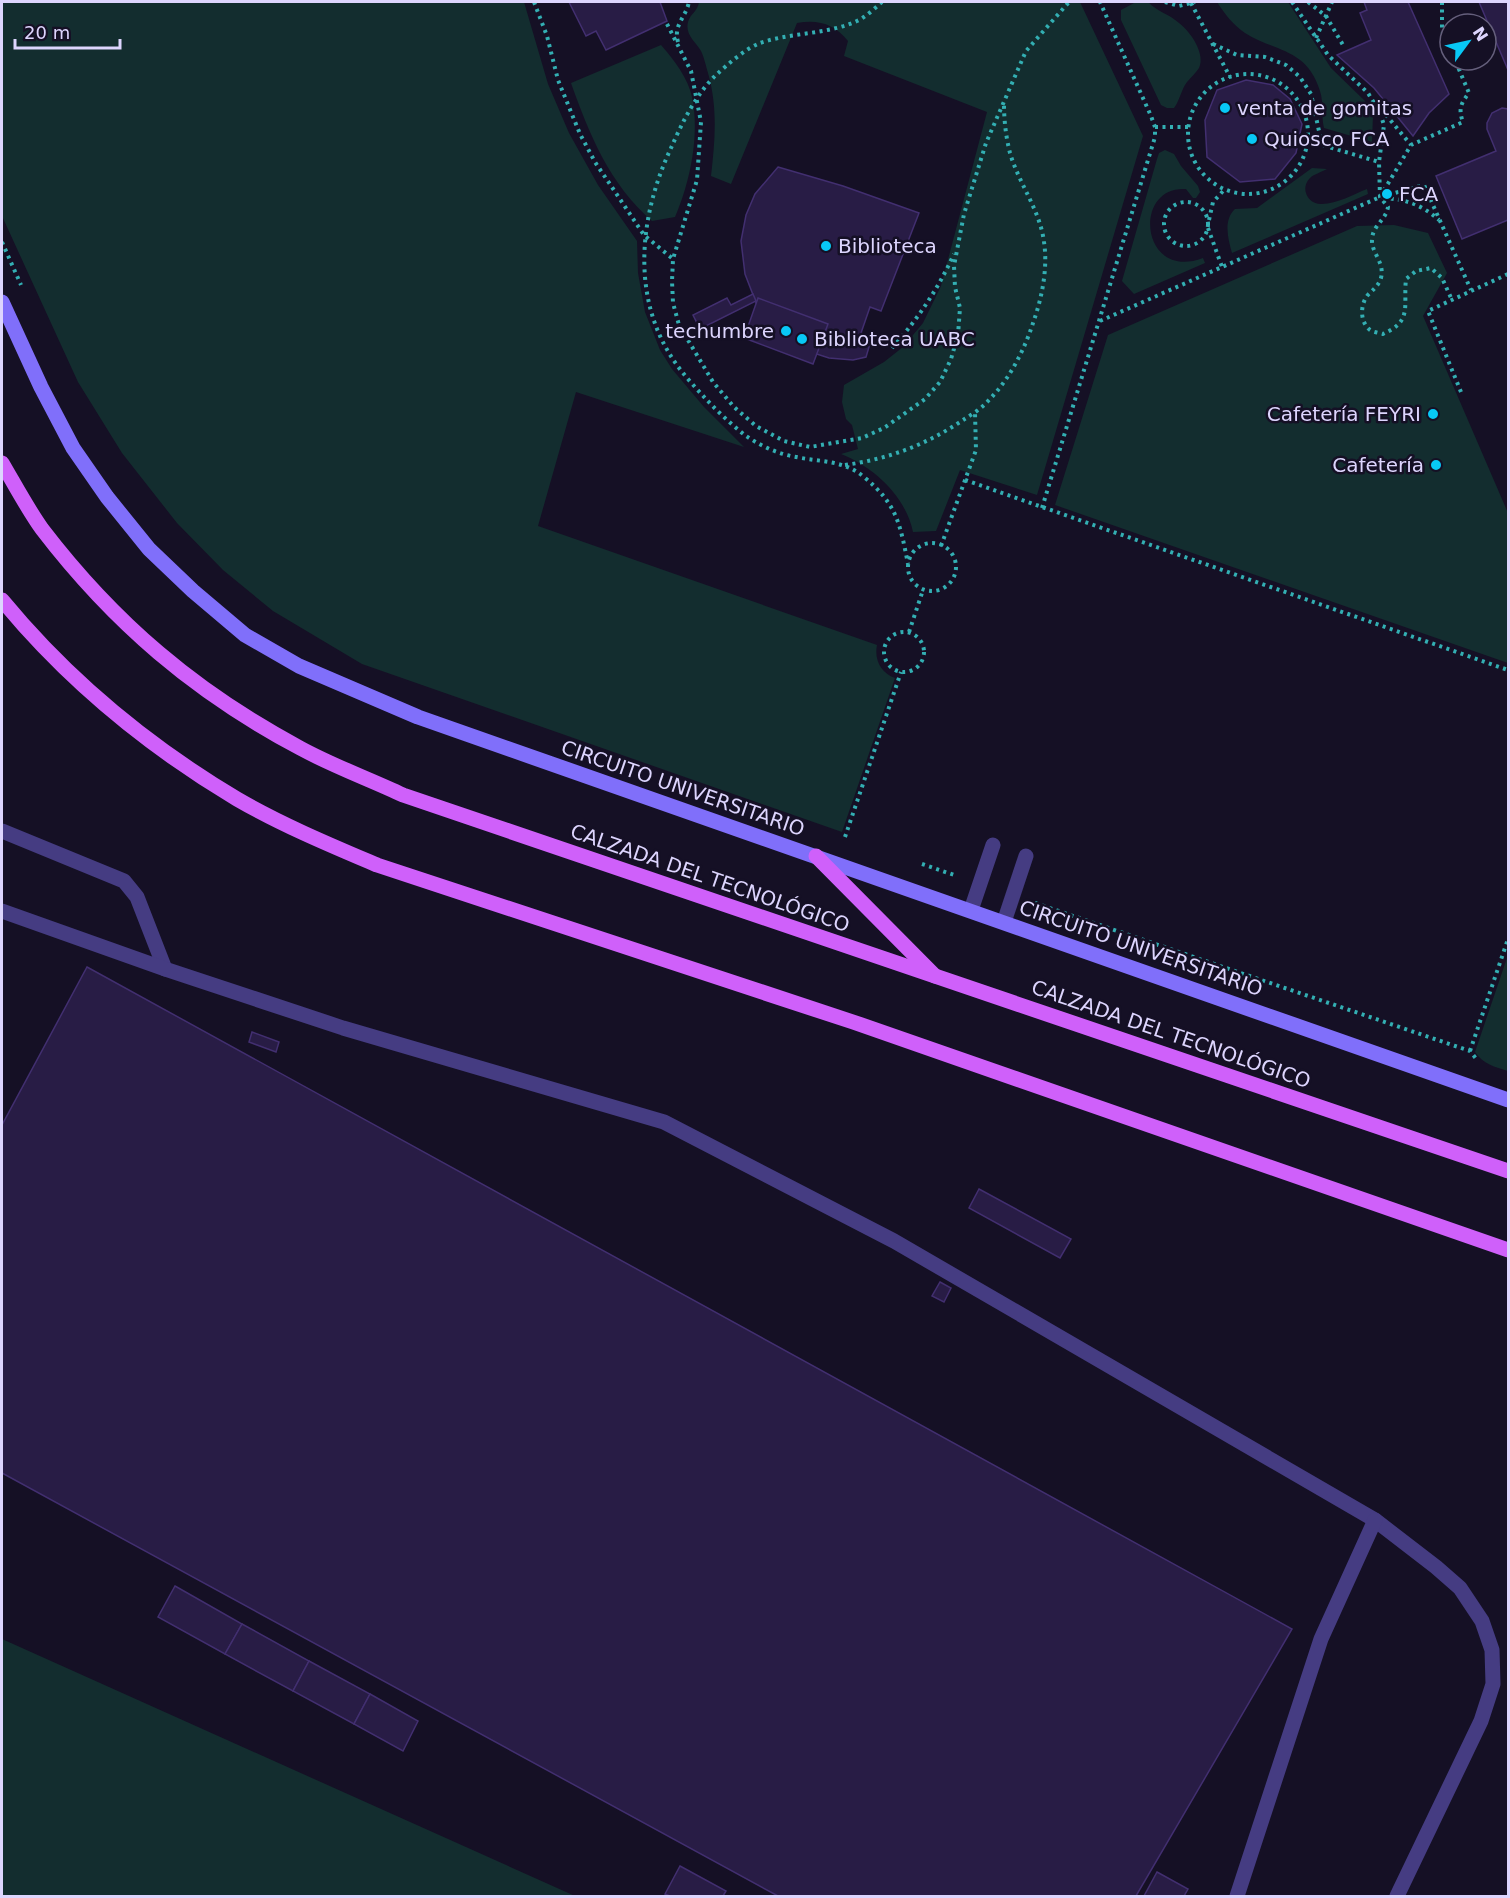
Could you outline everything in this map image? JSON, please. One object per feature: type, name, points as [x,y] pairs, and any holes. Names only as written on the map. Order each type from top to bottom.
[{"type":"main road","name":"CALZADA DEL TECNOLÓGICO","points":[[2,463],[41,527],[99,598],[160,656],[226,705],[301,749],[403,795],[1509,1171]]},
{"type":"main road","points":[[2,600],[34,639],[105,706],[167,754],[238,799],[302,832],[377,865],[853,1022],[1509,1250]]},
{"type":"main road","points":[[816,856],[937,978]]},
{"type":"street","name":"CIRCUITO UNIVERSITARIO","points":[[2,302],[40,387],[73,448],[107,497],[149,549],[193,591],[246,635],[299,666],[418,717],[1509,1100]]},
{"type":"lane","points":[[2,831],[124,881],[137,897],[165,969]]},
{"type":"lane","points":[[971,910],[993,844]]},
{"type":"lane","points":[[1004,922],[1026,856]]},
{"type":"lane","points":[[2,911],[165,969],[343,1028],[664,1122],[894,1241],[1375,1520],[1460,1588],[1482,1621],[1492,1650],[1493,1684],[1480,1721],[1397,1896]]},
{"type":"lane","points":[[1237,1896],[1321,1639],[1375,1520]]},
{"type":"path","points":[[534,2],[547,36],[558,80],[580,134],[610,187],[645,235],[673,259]]},
{"type":"path","points":[[680,49],[675,33],[679,21],[688,11],[689,2]]},
{"type":"path","points":[[882,2],[860,21],[833,30],[784,36],[758,44],[715,76],[681,126],[653,194],[645,235],[646,288],[654,321],[669,353],[692,384],[718,412],[746,436],[778,453],[844,465],[862,475],[878,489],[892,508],[900,524],[908,564],[911,579],[923,590],[930,591],[945,587],[954,574],[954,559],[950,552],[941,546],[929,544],[921,546],[910,556],[908,564]]},
{"type":"path","points":[[667,24],[691,71],[700,122],[697,180],[673,259],[674,303],[680,325],[713,382],[734,407],[756,426],[784,441],[810,447],[862,438],[885,428],[925,399],[940,382],[951,359],[958,335],[960,308],[955,287],[954,266],[957,247],[964,214],[986,143],[1026,51],[1069,2]]},
{"type":"path","points":[[1042,508],[1155,138],[1155,127],[1100,3],[1107,2]]},
{"type":"path","points":[[1165,2],[1179,6],[1193,2],[1230,77]]},
{"type":"path","points":[[1292,2],[1328,55],[1368,93],[1411,145]]},
{"type":"path","points":[[1308,2],[1326,16],[1343,45]]},
{"type":"path","points":[[1316,38],[1332,2]]},
{"type":"path","points":[[1213,44],[1237,56],[1265,57],[1286,65],[1300,78],[1311,94],[1322,145]]},
{"type":"path","points":[[1380,197],[1411,145],[1463,122],[1460,113],[1461,102],[1469,93],[1460,72]]},
{"type":"path","points":[[1257,74],[1274,80],[1290,90],[1301,105],[1308,122],[1309,141],[1304,159],[1294,174],[1280,186],[1263,193],[1243,195],[1224,190],[1208,179],[1196,164],[1189,146],[1188,127],[1194,108],[1205,92],[1230,77],[1257,74]]},
{"type":"path","points":[[844,465],[872,461],[922,444],[975,412],[988,402],[1020,355],[1038,309],[1045,262],[1044,243],[1040,221],[1011,155],[1005,127],[1004,102]]},
{"type":"path","points":[[1375,102],[1384,125],[1379,162],[1380,197],[1388,207],[1387,215],[1376,226],[1372,235],[1372,247],[1382,267],[1381,279],[1361,307],[1363,320],[1370,330],[1383,334],[1395,329],[1403,320],[1407,308],[1404,294],[1406,279],[1416,271],[1431,268],[1442,278],[1452,300]]},
{"type":"path","points":[[1155,127],[1188,127]]},
{"type":"path","points":[[1309,141],[1379,162]]},
{"type":"path","points":[[1100,322],[1380,197],[1424,185],[1471,290]]},
{"type":"path","points":[[1222,267],[1208,228],[1208,220],[1201,208],[1188,202],[1173,206],[1165,218],[1165,232],[1169,239],[1182,246],[1189,246],[1202,240],[1208,228],[1213,202],[1224,190]]},
{"type":"path","points":[[1380,197],[1411,202],[1427,209],[1440,221]]},
{"type":"path","points":[[2,242],[26,294]]},
{"type":"path","points":[[892,348],[911,327],[935,292],[957,247]]},
{"type":"path","points":[[1461,392],[1428,311],[1509,274]]},
{"type":"path","points":[[941,546],[976,450],[975,412]]},
{"type":"path","points":[[965,480],[1509,670]]},
{"type":"path","points":[[909,632],[923,590]]},
{"type":"path","points":[[897,632],[909,632],[921,640],[924,653],[922,660],[914,669],[901,672],[885,661],[884,647],[891,635],[897,632]]},
{"type":"path","points":[[845,837],[901,672]]},
{"type":"path","points":[[839,839],[845,837],[856,841]]},
{"type":"path","points":[[912,861],[980,884]]},
{"type":"path","points":[[1013,895],[1470,1051],[1480,1064]]},
{"type":"path","points":[[1470,1051],[1509,939]]},
{"type":"green space","points":[[2,2],[524,2],[548,84],[569,133],[598,185],[637,241],[638,273],[645,312],[660,350],[672,369],[704,407],[744,447],[576,392],[538,526],[877,645],[878,661],[882,669],[895,678],[842,832],[362,664],[273,611],[223,570],[177,523],[122,453],[78,382],[2,216]]},
{"type":"green space","points":[[699,2],[1080,2],[1143,136],[1037,495],[960,470],[936,531],[913,532],[903,507],[887,485],[865,467],[841,454],[858,449],[852,425],[846,419],[842,402],[844,385],[884,362],[903,347],[923,323],[941,286],[987,112],[844,56],[848,41],[838,30],[826,24],[797,23],[731,184],[711,176],[714,112],[711,86],[701,51],[687,27]]},
{"type":"green space","points":[[1136,2],[1148,2],[1175,20],[1188,31],[1199,50],[1201,62],[1199,68],[1185,85],[1174,108],[1161,105],[1121,20],[1121,10]]},
{"type":"green space","points":[[1217,2],[1288,2],[1331,68],[1365,101],[1373,115],[1372,142],[1324,128],[1320,91],[1307,66],[1289,53],[1245,33],[1229,19]]},
{"type":"green space","points":[[661,45],[680,70],[690,90],[695,127],[689,174],[675,217],[652,221],[624,191],[602,158],[571,83]]},
{"type":"green space","points":[[1165,150],[1174,154],[1200,192],[1196,198],[1193,198],[1186,189],[1169,192],[1157,201],[1151,215],[1151,231],[1156,246],[1166,257],[1182,262],[1203,258],[1205,263],[1134,294],[1122,281],[1157,159],[1159,153]]},
{"type":"green space","points":[[1312,168],[1327,169],[1312,177],[1305,187],[1307,196],[1317,204],[1334,202],[1367,189],[1368,194],[1232,253],[1228,236],[1231,213],[1235,209],[1257,208]]},
{"type":"green space","points":[[1394,225],[1428,233],[1447,273],[1423,316],[1508,513],[1508,663],[1055,505],[1108,335],[1357,226]]},
{"type":"green space","points":[[1508,955],[1508,1071],[1486,1062],[1475,1052]]},
{"type":"green space","points":[[2,1639],[575,1896],[2,1896]]},
{"type":"building","points":[[569,2],[660,2],[667,21],[606,50],[596,31],[586,36]]},
{"type":"building","points":[[1364,2],[1408,2],[1449,94],[1429,113],[1413,136],[1374,88],[1337,55],[1371,40],[1360,13],[1367,10]]},
{"type":"building","points":[[1479,2],[1508,2],[1508,70],[1498,47],[1498,12],[1483,12]]},
{"type":"building","name":"Quiosco FCA","points":[[1246,80],[1273,85],[1290,99],[1302,124],[1296,153],[1275,179],[1240,182],[1207,157],[1205,120],[1217,90]]},
{"type":"building","points":[[1502,108],[1508,109],[1508,220],[1462,239],[1436,176],[1496,151],[1487,129],[1487,123],[1492,113]]},
{"type":"building","points":[[778,167],[843,186],[919,213],[881,311],[870,307],[861,333],[872,337],[866,357],[853,360],[829,358],[770,339],[745,274],[741,241],[746,215],[755,194]]},
{"type":"building","points":[[753,294],[756,301],[700,329],[693,315],[727,298],[731,305]]},
{"type":"building","name":"techumbre","points":[[758,298],[828,324],[813,364],[744,338]]},
{"type":"building","points":[[87,967],[1292,1629],[1136,1896],[778,1896],[2,1473],[2,1125]]},
{"type":"building","points":[[252,1032],[279,1042],[276,1052],[249,1042]]},
{"type":"building","points":[[979,1189],[1071,1239],[1060,1258],[969,1208]]},
{"type":"building","points":[[940,1282],[951,1288],[944,1302],[932,1296]]},
{"type":"building","points":[[175,1586],[242,1624],[225,1654],[158,1617]]},
{"type":"building","points":[[242,1624],[309,1661],[293,1691],[225,1654]]},
{"type":"building","points":[[309,1661],[370,1694],[354,1724],[293,1691]]},
{"type":"building","points":[[370,1694],[418,1721],[403,1751],[354,1724]]},
{"type":"building","points":[[680,1866],[726,1891],[723,1896],[670,1896],[665,1894]]},
{"type":"building","points":[[1157,1872],[1188,1889],[1184,1896],[1144,1896]]},
{"type":"place","name":"venta de gomitas","points":[[1225,108]]},
{"type":"place","name":"Quiosco FCA","points":[[1252,139]]},
{"type":"place","name":"FCA","points":[[1387,194]]},
{"type":"place","name":"Biblioteca","points":[[826,246]]},
{"type":"place","name":"techumbre","points":[[786,331]]},
{"type":"place","name":"Biblioteca UABC","points":[[802,339]]},
{"type":"place","name":"Cafetería FEYRI","points":[[1433,414]]},
{"type":"place","name":"Cafetería","points":[[1436,465]]}]
